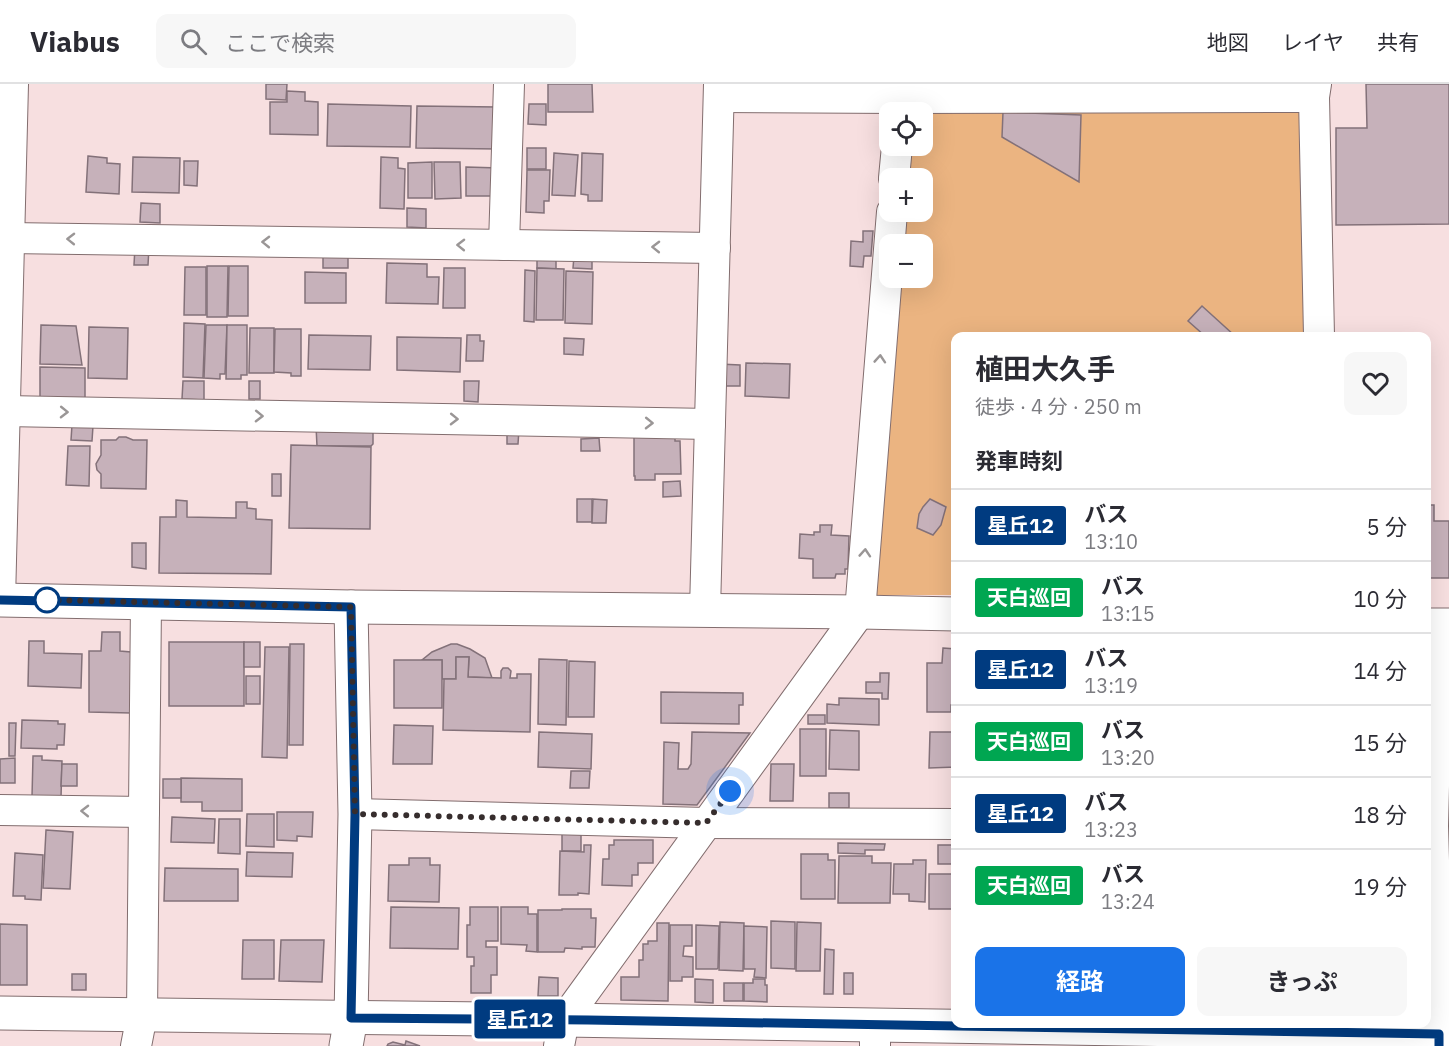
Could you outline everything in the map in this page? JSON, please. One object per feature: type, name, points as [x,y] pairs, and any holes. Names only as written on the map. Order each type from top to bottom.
[{"type":"street","points":[[13,84],[3,359],[5,411],[0,600],[351,607],[951,614]]},
{"type":"street","points":[[504,245],[509,84]]},
{"type":"street","points":[[705,610],[719,90],[879,103]]},
{"type":"street","points":[[933,104],[1315,90],[1319,332]]},
{"type":"street","points":[[561,1033],[706,823],[860,612],[891,222]]},
{"type":"street","points":[[9,238],[715,248]]},
{"type":"street","points":[[5,411],[710,424]]},
{"type":"street","points":[[139,1030],[146,602]]},
{"type":"street","points":[[349,1032],[355,814],[351,607]]},
{"type":"street","points":[[1431,801],[1438,625]]},
{"type":"street","points":[[0,810],[144,812]]},
{"type":"street","points":[[355,814],[706,823],[951,824]]},
{"type":"street","points":[[0,1013],[139,1030],[1439,1040],[1431,850]]},
{"type":"shaded area","points":[[1304,105],[1309,332],[951,332],[951,595],[873,595],[896,288],[933,288],[933,234],[900,234],[901,222],[933,222],[933,168],[905,168],[906,156],[933,156],[933,112]]},
{"type":"building","points":[[266,84],[287,84],[286,100],[266,99]]},
{"type":"building","points":[[548,84],[592,84],[593,112],[548,112]]},
{"type":"building","points":[[1366,84],[1449,84],[1449,224],[1336,225],[1336,128],[1367,128]]},
{"type":"building","points":[[287,91],[305,92],[305,101],[318,102],[318,135],[270,134],[270,102],[287,102]]},
{"type":"building","points":[[328,104],[411,106],[410,147],[327,146]]},
{"type":"building","points":[[529,104],[546,104],[546,125],[528,124]]},
{"type":"building","points":[[417,106],[498,107],[498,149],[416,148]]},
{"type":"building","points":[[1003,112],[1081,115],[1079,182],[1002,137]]},
{"type":"building","points":[[527,148],[546,148],[546,169],[527,169]]},
{"type":"building","points":[[554,153],[578,155],[575,196],[552,195]]},
{"type":"building","points":[[582,153],[603,154],[602,201],[588,201],[588,195],[581,194]]},
{"type":"building","points":[[88,156],[107,158],[107,163],[120,164],[119,194],[86,192]]},
{"type":"building","points":[[133,157],[180,158],[179,193],[132,192]]},
{"type":"building","points":[[381,157],[398,158],[398,168],[405,169],[404,209],[380,208]]},
{"type":"building","points":[[184,161],[198,161],[197,186],[184,185]]},
{"type":"building","points":[[432,162],[432,198],[408,198],[408,163]]},
{"type":"building","points":[[434,162],[460,162],[461,198],[435,199]]},
{"type":"building","points":[[466,167],[499,168],[499,196],[466,196]]},
{"type":"building","points":[[527,170],[550,170],[549,201],[544,201],[544,213],[526,212]]},
{"type":"building","points":[[141,203],[160,204],[160,223],[140,222]]},
{"type":"building","points":[[407,208],[426,209],[426,228],[407,227]]},
{"type":"building","points":[[863,231],[873,231],[871,256],[864,256],[863,267],[850,266],[851,241],[863,242]]},
{"type":"building","points":[[135,247],[149,247],[148,265],[134,265]]},
{"type":"building","points":[[323,252],[348,252],[348,268],[323,268]]},
{"type":"building","points":[[537,252],[556,253],[556,269],[537,268]]},
{"type":"building","points":[[574,256],[592,256],[592,269],[573,268]]},
{"type":"building","points":[[387,263],[427,264],[427,277],[439,277],[438,304],[386,303]]},
{"type":"building","points":[[207,266],[228,266],[227,317],[207,317]]},
{"type":"building","points":[[229,266],[248,266],[248,316],[228,316]]},
{"type":"building","points":[[185,267],[206,267],[206,315],[184,315]]},
{"type":"building","points":[[444,268],[465,268],[465,308],[443,308]]},
{"type":"building","points":[[537,268],[564,269],[563,320],[536,320]]},
{"type":"building","points":[[525,270],[535,271],[534,322],[524,321]]},
{"type":"building","points":[[566,271],[593,272],[592,324],[565,323]]},
{"type":"building","points":[[305,272],[346,273],[346,303],[305,303]]},
{"type":"building","points":[[1202,306],[1231,332],[1200,332],[1188,321]]},
{"type":"building","points":[[184,323],[205,324],[203,378],[183,377]]},
{"type":"building","points":[[41,325],[76,326],[82,365],[40,364]]},
{"type":"building","points":[[206,325],[227,325],[225,374],[220,374],[220,379],[204,378]]},
{"type":"building","points":[[227,325],[247,325],[247,375],[241,375],[241,379],[226,379]]},
{"type":"building","points":[[89,327],[128,328],[127,379],[88,378]]},
{"type":"building","points":[[250,328],[274,328],[274,373],[249,373]]},
{"type":"building","points":[[275,329],[301,329],[301,376],[274,372]]},
{"type":"building","points":[[309,335],[371,336],[370,370],[308,369]]},
{"type":"building","points":[[467,335],[480,335],[480,341],[484,341],[483,361],[466,361]]},
{"type":"building","points":[[397,337],[461,338],[460,372],[397,370]]},
{"type":"building","points":[[564,338],[584,339],[583,355],[564,354]]},
{"type":"building","points":[[746,363],[790,364],[789,398],[745,396]]},
{"type":"building","points":[[719,364],[740,365],[740,386],[718,386]]},
{"type":"building","points":[[40,367],[85,368],[85,398],[40,398]]},
{"type":"building","points":[[183,381],[204,381],[204,400],[182,399]]},
{"type":"building","points":[[249,381],[260,381],[260,399],[249,399]]},
{"type":"building","points":[[464,381],[479,381],[478,402],[464,401]]},
{"type":"building","points":[[72,425],[93,426],[92,441],[71,440]]},
{"type":"building","points":[[316,426],[373,426],[373,444],[371,446],[317,446]]},
{"type":"building","points":[[507,429],[519,429],[518,444],[507,444]]},
{"type":"building","points":[[634,430],[675,431],[675,441],[680,441],[681,474],[655,474],[655,480],[635,480]]},
{"type":"building","points":[[119,437],[147,440],[146,489],[101,488],[101,474],[96,464],[101,455],[101,440],[116,440]]},
{"type":"building","points":[[599,438],[600,451],[581,451],[581,439]]},
{"type":"building","points":[[291,445],[371,447],[370,529],[289,528]]},
{"type":"building","points":[[68,446],[90,446],[89,486],[66,485]]},
{"type":"building","points":[[272,474],[281,474],[281,496],[272,496]]},
{"type":"building","points":[[680,481],[681,496],[663,497],[663,482]]},
{"type":"building","points":[[577,499],[592,499],[592,522],[577,522]]},
{"type":"building","points":[[593,499],[607,500],[606,523],[592,523]]},
{"type":"building","points":[[930,499],[946,507],[941,525],[933,535],[917,528],[919,514]]},
{"type":"building","points":[[176,500],[187,501],[187,517],[236,518],[236,502],[247,502],[247,508],[256,509],[256,519],[272,520],[271,574],[159,573],[160,517],[176,517]]},
{"type":"building","points":[[1431,505],[1434,505],[1434,521],[1449,521],[1449,578],[1431,578]]},
{"type":"building","points":[[820,525],[832,525],[831,535],[849,536],[848,569],[845,569],[845,574],[836,574],[835,578],[813,578],[813,559],[799,558],[800,534],[814,535],[814,532],[820,532]]},
{"type":"building","points":[[132,543],[146,543],[146,569],[132,567]]},
{"type":"building","points":[[102,632],[120,632],[120,651],[131,652],[131,713],[89,712],[89,651],[101,651]]},
{"type":"building","points":[[29,641],[44,641],[44,653],[82,654],[81,688],[28,686]]},
{"type":"building","points":[[169,642],[244,642],[244,706],[169,706]]},
{"type":"building","points":[[244,642],[260,642],[260,667],[244,667]]},
{"type":"building","points":[[290,644],[304,644],[303,745],[289,745]]},
{"type":"building","points":[[451,644],[470,649],[485,658],[492,678],[468,677],[469,657],[456,657],[456,679],[442,679],[442,660],[422,660],[432,652]]},
{"type":"building","points":[[265,647],[289,647],[287,758],[262,757]]},
{"type":"building","points":[[943,648],[951,649],[951,712],[927,712],[927,663],[942,663]]},
{"type":"building","points":[[456,657],[469,657],[468,677],[501,678],[503,668],[511,671],[510,678],[517,678],[517,674],[531,674],[530,732],[443,730],[444,679],[456,679]]},
{"type":"building","points":[[539,659],[567,660],[566,725],[538,724]]},
{"type":"building","points":[[394,660],[442,660],[442,708],[394,708]]},
{"type":"building","points":[[569,661],[595,662],[594,717],[568,717]]},
{"type":"building","points":[[880,673],[889,673],[888,699],[882,699],[882,693],[866,693],[866,682],[880,682]]},
{"type":"building","points":[[246,676],[260,676],[260,704],[246,704]]},
{"type":"building","points":[[661,692],[743,693],[743,705],[739,705],[739,724],[661,723]]},
{"type":"building","points":[[839,698],[879,699],[879,725],[827,723],[827,704],[839,705]]},
{"type":"building","points":[[808,715],[825,715],[825,724],[808,724]]},
{"type":"building","points":[[22,720],[58,721],[58,724],[65,724],[64,745],[57,745],[57,749],[21,748]]},
{"type":"building","points":[[9,723],[16,723],[15,756],[9,756]]},
{"type":"building","points":[[394,725],[433,726],[432,764],[393,764]]},
{"type":"building","points":[[800,729],[826,729],[826,776],[800,776]]},
{"type":"building","points":[[830,730],[859,731],[859,770],[829,769]]},
{"type":"building","points":[[539,732],[592,734],[591,769],[538,767]]},
{"type":"building","points":[[692,732],[750,733],[697,805],[663,804],[664,742],[679,743],[678,769],[688,769],[691,764]]},
{"type":"building","points":[[930,732],[951,732],[951,767],[929,768]]},
{"type":"building","points":[[33,756],[42,756],[42,760],[62,761],[61,798],[32,797]]},
{"type":"building","points":[[15,758],[15,783],[0,783],[0,759]]},
{"type":"building","points":[[62,764],[77,764],[77,786],[61,786]]},
{"type":"building","points":[[771,764],[794,764],[793,801],[770,801]]},
{"type":"building","points":[[571,771],[590,771],[589,788],[570,788]]},
{"type":"building","points":[[181,778],[242,779],[242,811],[202,811],[202,802],[181,802]]},
{"type":"building","points":[[163,779],[181,779],[181,798],[163,798]]},
{"type":"building","points":[[829,793],[849,793],[849,808],[829,808]]},
{"type":"building","points":[[277,812],[313,812],[312,837],[297,836],[297,841],[277,840]]},
{"type":"building","points":[[247,814],[274,814],[274,847],[246,846]]},
{"type":"building","points":[[172,817],[215,819],[214,843],[171,842]]},
{"type":"building","points":[[219,819],[240,819],[240,854],[218,853]]},
{"type":"building","points":[[562,829],[581,829],[581,851],[562,851]]},
{"type":"building","points":[[46,830],[73,832],[70,889],[43,888]]},
{"type":"building","points":[[614,840],[653,840],[653,863],[638,863],[638,875],[632,875],[632,886],[602,885],[603,859],[609,859],[609,845],[614,845]]},
{"type":"building","points":[[838,843],[885,844],[884,850],[865,850],[865,854],[838,853]]},
{"type":"building","points":[[584,845],[591,845],[589,894],[559,895],[560,851],[584,852]]},
{"type":"building","points":[[938,845],[951,845],[951,864],[938,864]]},
{"type":"building","points":[[247,852],[293,853],[292,877],[246,876]]},
{"type":"building","points":[[15,853],[43,855],[41,900],[13,896]]},
{"type":"building","points":[[801,854],[828,854],[828,860],[835,860],[835,899],[801,899]]},
{"type":"building","points":[[839,856],[872,856],[872,863],[891,863],[890,903],[838,903]]},
{"type":"building","points":[[409,858],[430,858],[430,865],[440,865],[439,902],[388,901],[389,865],[409,865]]},
{"type":"building","points":[[913,860],[926,860],[925,902],[909,901],[909,894],[893,894],[894,864],[913,864]]},
{"type":"building","points":[[165,868],[238,869],[238,901],[164,901]]},
{"type":"building","points":[[929,874],[951,874],[951,909],[929,909]]},
{"type":"building","points":[[391,907],[459,908],[458,949],[390,948]]},
{"type":"building","points":[[470,907],[498,907],[498,941],[486,941],[486,947],[497,947],[497,975],[491,975],[491,993],[471,993],[471,966],[474,966],[474,957],[467,957],[467,925],[470,925]]},
{"type":"building","points":[[501,907],[528,907],[528,914],[537,914],[537,952],[526,951],[527,945],[501,944]]},
{"type":"building","points":[[591,909],[591,918],[596,918],[595,947],[565,948],[564,952],[538,952],[538,910]]},
{"type":"building","points":[[771,921],[795,922],[795,969],[771,968]]},
{"type":"building","points":[[720,922],[744,923],[743,971],[719,970]]},
{"type":"building","points":[[797,922],[821,923],[820,971],[796,971]]},
{"type":"building","points":[[657,923],[669,923],[668,1001],[621,1000],[621,977],[639,977],[639,960],[643,960],[643,944],[648,944],[648,941],[657,941]]},
{"type":"building","points":[[0,924],[27,925],[27,985],[0,985]]},
{"type":"building","points":[[670,925],[692,925],[692,946],[684,946],[683,956],[693,957],[693,977],[682,977],[682,981],[670,981]]},
{"type":"building","points":[[696,925],[719,926],[717,969],[696,969]]},
{"type":"building","points":[[744,926],[767,927],[766,978],[754,977],[755,969],[744,969]]},
{"type":"building","points":[[243,940],[274,940],[274,979],[242,979]]},
{"type":"building","points":[[281,940],[324,940],[322,982],[279,981]]},
{"type":"building","points":[[825,949],[834,950],[833,994],[824,994]]},
{"type":"building","points":[[844,973],[853,973],[853,994],[844,994]]},
{"type":"building","points":[[72,974],[86,974],[86,990],[72,990]]},
{"type":"building","points":[[539,977],[558,978],[558,996],[538,996]]},
{"type":"building","points":[[695,979],[713,980],[713,1003],[695,1002]]},
{"type":"building","points":[[753,979],[765,979],[767,1002],[744,1001],[744,983],[753,983]]},
{"type":"building","points":[[724,983],[743,983],[743,1001],[724,1001]]},
{"type":"building","points":[[406,1041],[420,1046],[387,1046],[393,1042],[405,1045]]},
{"type":"bus line","name":"星丘12","points":[[0,600],[351,607],[355,814],[351,1018],[951,1026]]},
{"type":"bus line","name":"星丘12","points":[[1074,1028],[1439,1034],[1439,1046]]},
{"type":"route","points":[[47,600],[42,600],[351,607],[355,814],[706,823],[730,791]]}]
